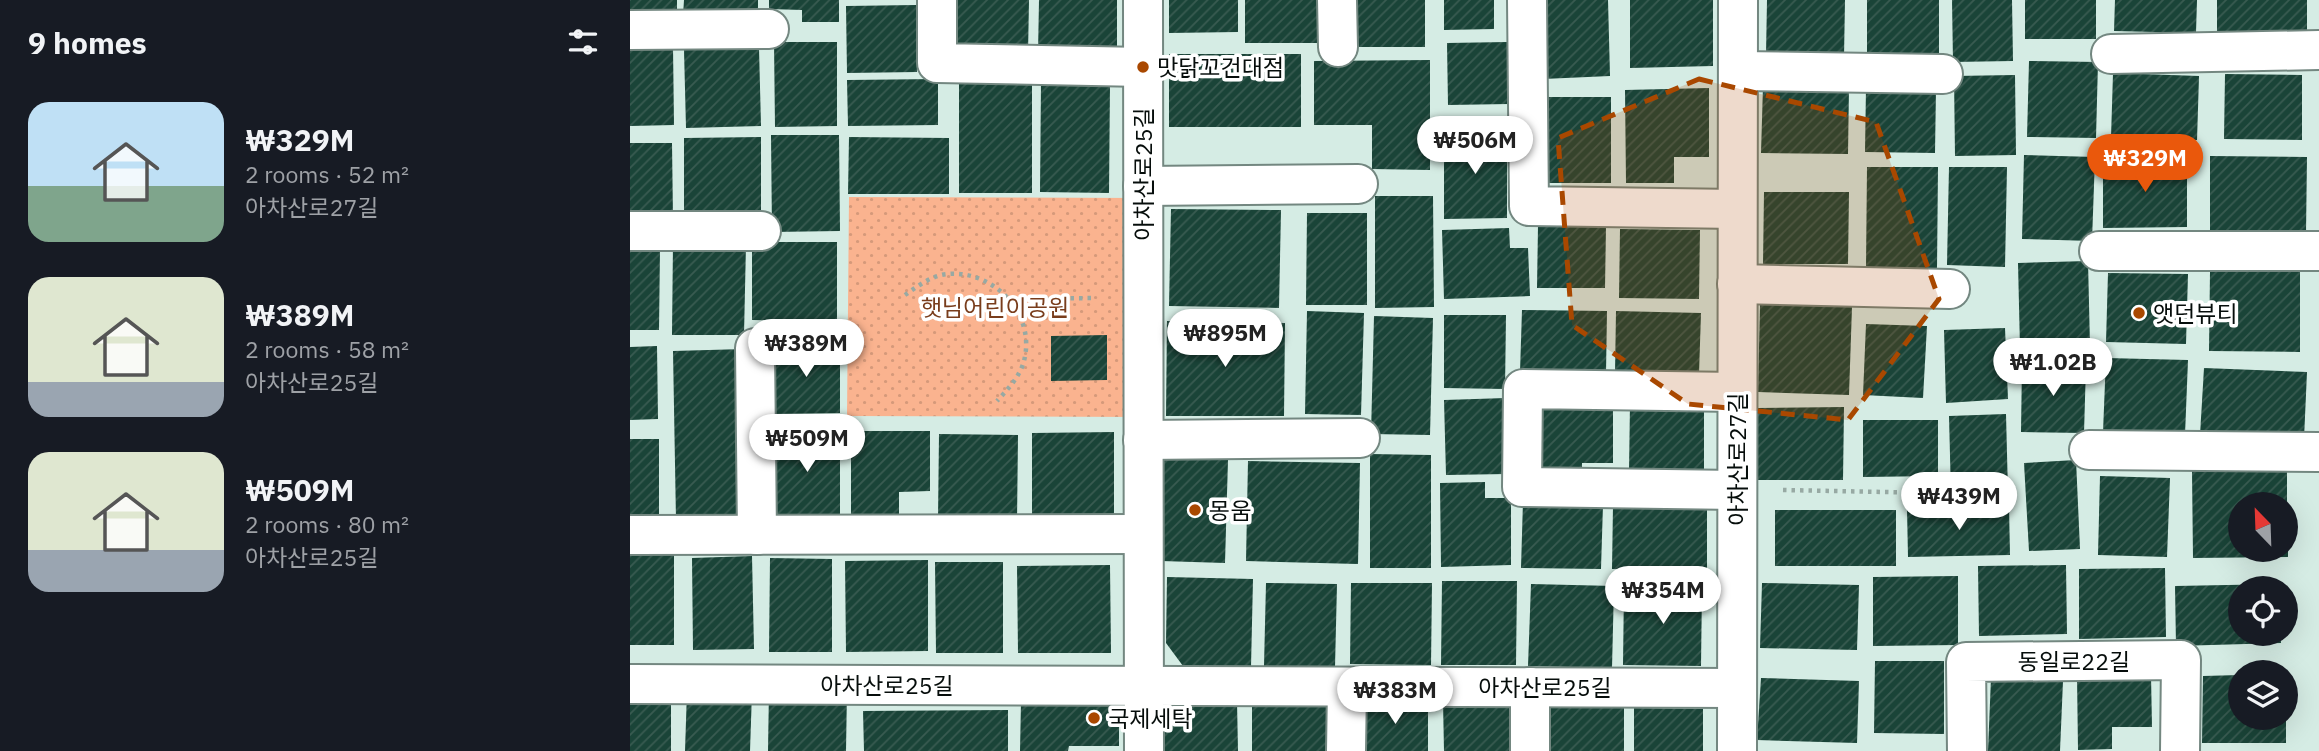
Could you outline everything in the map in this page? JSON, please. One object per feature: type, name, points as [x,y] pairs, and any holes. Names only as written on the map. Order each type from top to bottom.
[{"type":"street","points":[[937,0],[937,63],[1143,67]]},
{"type":"street","name":"아차산로25길","points":[[1143,0],[1144,751]]},
{"type":"street","points":[[1337,0],[1338,47]]},
{"type":"street","points":[[1527,0],[1528,206],[1737,209]]},
{"type":"street","name":"아차산로27길","points":[[1737,751],[1738,0]]},
{"type":"street","points":[[630,30],[769,29]]},
{"type":"street","points":[[2111,54],[2319,50]]},
{"type":"street","points":[[1738,71],[1943,74]]},
{"type":"street","points":[[1143,186],[1358,184]]},
{"type":"street","points":[[630,231],[761,231]]},
{"type":"street","points":[[2099,251],[2319,251]]},
{"type":"street","points":[[1737,284],[1950,289]]},
{"type":"street","points":[[755,348],[757,535]]},
{"type":"street","points":[[1737,391],[1523,389],[1522,487],[1737,490]]},
{"type":"street","points":[[1143,440],[1360,438]]},
{"type":"street","points":[[2089,450],[2319,452]]},
{"type":"street","points":[[630,535],[1143,534]]},
{"type":"street","name":"동일로22길","points":[[1967,751],[1966,662],[2181,660],[2180,751]]},
{"type":"street","name":"아차산로25길","points":[[630,684],[1737,688]]},
{"type":"street","points":[[1346,751],[1347,687]]},
{"type":"street","points":[[1530,687],[1530,751]]},
{"type":"path","points":[[905,295],[925,281],[947,274],[970,275],[992,284],[1010,299],[1022,319],[1026,342],[1023,364],[1013,385],[997,401]]},
{"type":"path","points":[[1010,299],[1143,297]]},
{"type":"path","points":[[1737,490],[1937,493]]},
{"type":"highlighted area","points":[[1699,79],[1876,122],[1939,299],[1848,420],[1688,404],[1572,325],[1558,138]]},
{"type":"green space","name":"햇님어린이공원","points":[[849,197],[1143,198],[1144,417],[847,416]]},
{"type":"building","points":[[630,0],[677,0],[677,13],[630,13]]},
{"type":"building","points":[[684,0],[758,0],[758,16],[683,15]]},
{"type":"building","points":[[769,0],[839,0],[839,22],[802,22],[802,10],[769,9]]},
{"type":"building","points":[[950,0],[1029,0],[1028,54],[949,54]]},
{"type":"building","points":[[1039,0],[1117,0],[1117,55],[1038,54]]},
{"type":"building","points":[[1169,0],[1238,0],[1238,32],[1169,33]]},
{"type":"building","points":[[1245,0],[1319,0],[1318,43],[1245,43]]},
{"type":"building","points":[[1351,0],[1425,0],[1425,47],[1350,47]]},
{"type":"building","points":[[1444,0],[1494,0],[1494,29],[1444,30]]},
{"type":"building","points":[[1541,0],[1608,0],[1610,76],[1543,79]]},
{"type":"building","points":[[1630,0],[1713,0],[1713,66],[1630,68]]},
{"type":"building","points":[[1767,0],[1845,0],[1844,57],[1766,55]]},
{"type":"building","points":[[1867,0],[1939,0],[1939,58],[1867,58]]},
{"type":"building","points":[[1952,0],[2012,0],[2013,61],[1953,62]]},
{"type":"building","points":[[2025,0],[2096,0],[2096,39],[2025,39]]},
{"type":"building","points":[[2115,0],[2197,0],[2196,33],[2114,31]]},
{"type":"building","points":[[2217,0],[2307,0],[2307,32],[2217,32]]},
{"type":"building","points":[[916,5],[917,72],[847,73],[846,6]]},
{"type":"building","points":[[774,42],[837,42],[837,126],[775,127]]},
{"type":"building","points":[[1507,42],[1509,104],[1448,105],[1447,43]]},
{"type":"building","points":[[673,47],[674,125],[630,126],[630,48]]},
{"type":"building","points":[[759,48],[761,126],[686,128],[684,50]]},
{"type":"building","points":[[1169,54],[1301,54],[1301,127],[1169,127]]},
{"type":"building","points":[[1430,60],[1430,170],[1372,169],[1372,125],[1314,125],[1314,61]]},
{"type":"building","points":[[2029,61],[2098,62],[2096,138],[2027,137]]},
{"type":"building","points":[[2113,73],[2199,76],[2197,140],[2111,137]]},
{"type":"building","points":[[2225,74],[2302,75],[2302,140],[2224,139]]},
{"type":"building","points":[[2015,75],[2016,155],[1955,156],[1954,76]]},
{"type":"building","points":[[938,79],[938,125],[848,126],[847,80]]},
{"type":"building","points":[[1032,80],[1032,193],[959,193],[959,81]]},
{"type":"building","points":[[1041,82],[1110,83],[1109,193],[1040,192]]},
{"type":"building","points":[[1763,86],[1849,87],[1848,154],[1761,153]]},
{"type":"building","points":[[1866,87],[1936,88],[1935,153],[1865,152]]},
{"type":"building","points":[[1709,88],[1709,157],[1674,157],[1674,183],[1626,183],[1625,90]]},
{"type":"building","points":[[1541,97],[1611,97],[1611,183],[1542,183]]},
{"type":"building","points":[[1444,134],[1507,134],[1507,218],[1444,219]]},
{"type":"building","points":[[771,135],[839,135],[840,231],[772,232]]},
{"type":"building","points":[[761,137],[761,222],[684,222],[684,138]]},
{"type":"building","points":[[849,137],[949,138],[949,194],[848,194]]},
{"type":"building","points":[[630,143],[672,143],[673,219],[630,219]]},
{"type":"building","points":[[2024,155],[2095,157],[2092,241],[2022,239]]},
{"type":"building","points":[[2210,156],[2307,157],[2306,233],[2210,232]]},
{"type":"building","points":[[2103,160],[2187,160],[2187,227],[2103,228]]},
{"type":"building","points":[[1867,167],[1938,167],[1937,269],[1866,268]]},
{"type":"building","points":[[1949,167],[2007,167],[2005,267],[1947,265]]},
{"type":"building","points":[[1764,192],[1849,192],[1848,264],[1763,264]]},
{"type":"building","points":[[1375,196],[1433,196],[1434,307],[1375,308]]},
{"type":"building","points":[[1171,209],[1281,210],[1279,308],[1169,306]]},
{"type":"building","points":[[1307,213],[1367,213],[1367,305],[1306,305]]},
{"type":"building","points":[[1538,226],[1606,226],[1605,288],[1537,288]]},
{"type":"building","points":[[1509,228],[1510,248],[1528,248],[1530,296],[1444,299],[1442,230]]},
{"type":"building","points":[[1620,229],[1700,230],[1699,299],[1619,298]]},
{"type":"building","points":[[752,242],[837,242],[837,321],[752,320]]},
{"type":"building","points":[[673,243],[746,244],[744,335],[672,335]]},
{"type":"building","points":[[630,249],[660,249],[659,330],[630,330]]},
{"type":"building","points":[[2088,261],[2090,346],[2020,348],[2018,263]]},
{"type":"building","points":[[2210,272],[2300,272],[2300,352],[2209,351]]},
{"type":"building","points":[[2108,273],[2188,274],[2186,344],[2106,342]]},
{"type":"building","points":[[1760,304],[1852,307],[1849,395],[1758,392]]},
{"type":"building","points":[[1522,310],[1607,311],[1606,373],[1520,372]]},
{"type":"building","points":[[1307,311],[1364,313],[1361,415],[1305,414]]},
{"type":"building","points":[[1616,311],[1701,313],[1699,374],[1615,373]]},
{"type":"building","points":[[1444,315],[1506,315],[1505,389],[1444,388]]},
{"type":"building","points":[[1374,316],[1433,318],[1430,435],[1371,434]]},
{"type":"building","points":[[1167,321],[1285,323],[1284,416],[1166,416]]},
{"type":"building","points":[[1866,324],[1927,326],[1923,398],[1863,395]]},
{"type":"building","points":[[2005,328],[2008,399],[1946,403],[1944,330]]},
{"type":"building","points":[[1107,335],[1107,380],[1051,381],[1051,336]]},
{"type":"building","points":[[840,344],[840,413],[772,414],[772,345]]},
{"type":"building","points":[[657,346],[658,419],[630,420],[630,347]]},
{"type":"building","points":[[744,349],[746,519],[676,520],[673,351]]},
{"type":"building","points":[[2106,358],[2188,360],[2185,435],[2103,432]]},
{"type":"building","points":[[2022,364],[2086,365],[2084,433],[2021,432]]},
{"type":"building","points":[[2204,368],[2307,372],[2304,439],[2200,435]]},
{"type":"building","points":[[1506,398],[1507,474],[1446,475],[1444,400]]},
{"type":"building","points":[[1704,402],[1704,472],[1629,472],[1630,403]]},
{"type":"building","points":[[1534,404],[1613,406],[1613,463],[1582,463],[1582,476],[1533,474]]},
{"type":"building","points":[[1844,407],[1843,480],[1757,480],[1757,408]]},
{"type":"building","points":[[2006,414],[2008,493],[1951,495],[1949,416]]},
{"type":"building","points":[[1863,420],[1938,420],[1938,476],[1863,477]]},
{"type":"building","points":[[773,430],[840,430],[840,518],[774,519]]},
{"type":"building","points":[[851,431],[930,431],[930,491],[899,492],[899,517],[851,517]]},
{"type":"building","points":[[1114,432],[1114,521],[1032,521],[1032,433]]},
{"type":"building","points":[[939,434],[1018,435],[1017,521],[938,520]]},
{"type":"building","points":[[630,439],[659,439],[659,515],[630,515]]},
{"type":"building","points":[[1370,454],[1431,455],[1431,568],[1370,568]]},
{"type":"building","name":"몽움","points":[[1164,458],[1228,460],[1225,563],[1161,561]]},
{"type":"building","points":[[2076,460],[2080,549],[2029,551],[2024,463]]},
{"type":"building","points":[[1248,461],[1360,463],[1358,564],[1246,561]]},
{"type":"building","points":[[2287,469],[2287,492],[2228,492],[2228,558],[2193,558],[2192,471]]},
{"type":"building","points":[[2100,476],[2170,478],[2167,557],[2098,555]]},
{"type":"building","points":[[1485,482],[1485,498],[1511,498],[1511,565],[1441,567],[1440,483]]},
{"type":"building","points":[[1523,501],[1603,504],[1601,569],[1521,568]]},
{"type":"building","points":[[1613,506],[1707,507],[1707,570],[1612,569]]},
{"type":"building","points":[[2009,506],[2010,555],[1908,557],[1907,509]]},
{"type":"building","points":[[1775,510],[1896,510],[1896,566],[1775,566]]},
{"type":"building","points":[[630,555],[674,555],[674,645],[630,645]]},
{"type":"building","points":[[752,556],[754,649],[693,650],[692,558]]},
{"type":"building","points":[[770,558],[832,559],[832,652],[769,652]]},
{"type":"building","points":[[928,560],[928,651],[846,652],[845,561]]},
{"type":"building","points":[[935,562],[1003,562],[1003,653],[936,653]]},
{"type":"building","points":[[1110,565],[1111,653],[1018,653],[1017,566]]},
{"type":"building","points":[[2066,565],[2067,634],[1979,636],[1978,566]]},
{"type":"building","points":[[2165,568],[2166,637],[2079,639],[2079,569]]},
{"type":"building","points":[[1958,576],[1958,645],[1873,646],[1873,577]]},
{"type":"building","points":[[1167,577],[1253,579],[1251,667],[1183,666],[1166,643]]},
{"type":"building","points":[[1442,581],[1517,581],[1516,665],[1441,665]]},
{"type":"building","points":[[1266,583],[1337,584],[1335,667],[1264,666]]},
{"type":"building","points":[[1351,583],[1432,583],[1431,665],[1350,664]]},
{"type":"building","points":[[1762,583],[1859,585],[1857,650],[1760,648]]},
{"type":"building","points":[[1531,584],[1614,586],[1612,668],[1528,666]]},
{"type":"building","points":[[2228,585],[2228,645],[2176,646],[2175,586]]},
{"type":"building","points":[[1624,587],[1702,587],[1701,666],[1623,665]]},
{"type":"building","points":[[1875,661],[1944,661],[1944,734],[1874,733]]},
{"type":"building","points":[[2151,675],[2152,727],[2112,727],[2112,749],[2078,750],[2077,676]]},
{"type":"building","points":[[2228,675],[2228,730],[2286,730],[2286,743],[2202,743],[2203,676]]},
{"type":"building","points":[[1761,678],[1859,681],[1857,743],[1757,740]]},
{"type":"building","points":[[1991,678],[2063,681],[2060,751],[1988,751]]},
{"type":"building","points":[[769,689],[847,690],[846,751],[768,751]]},
{"type":"building","points":[[687,691],[752,692],[750,751],[685,751]]},
{"type":"building","points":[[1514,699],[1515,751],[1444,751],[1443,701]]},
{"type":"building","points":[[630,702],[671,703],[671,751],[630,751]]},
{"type":"building","points":[[1021,702],[1119,703],[1119,746],[1069,746],[1068,751],[1020,751]]},
{"type":"building","points":[[1163,702],[1237,702],[1238,751],[1163,751]]},
{"type":"building","points":[[1362,702],[1428,702],[1428,751],[1362,751]]},
{"type":"building","points":[[1252,703],[1327,703],[1327,751],[1252,751]]},
{"type":"building","points":[[1624,704],[1624,751],[1544,751],[1545,705]]},
{"type":"building","points":[[1634,708],[1703,709],[1703,751],[1634,751]]},
{"type":"building","points":[[1008,710],[1008,751],[864,751],[863,711]]},
{"type":"place","name":"맛닭꼬건대점","points":[[1143,67]]},
{"type":"place","name":"앳던뷰티","points":[[2139,313]]},
{"type":"place","name":"몽움","points":[[1195,510]]},
{"type":"place","name":"국제세탁","points":[[1094,718]]}]
